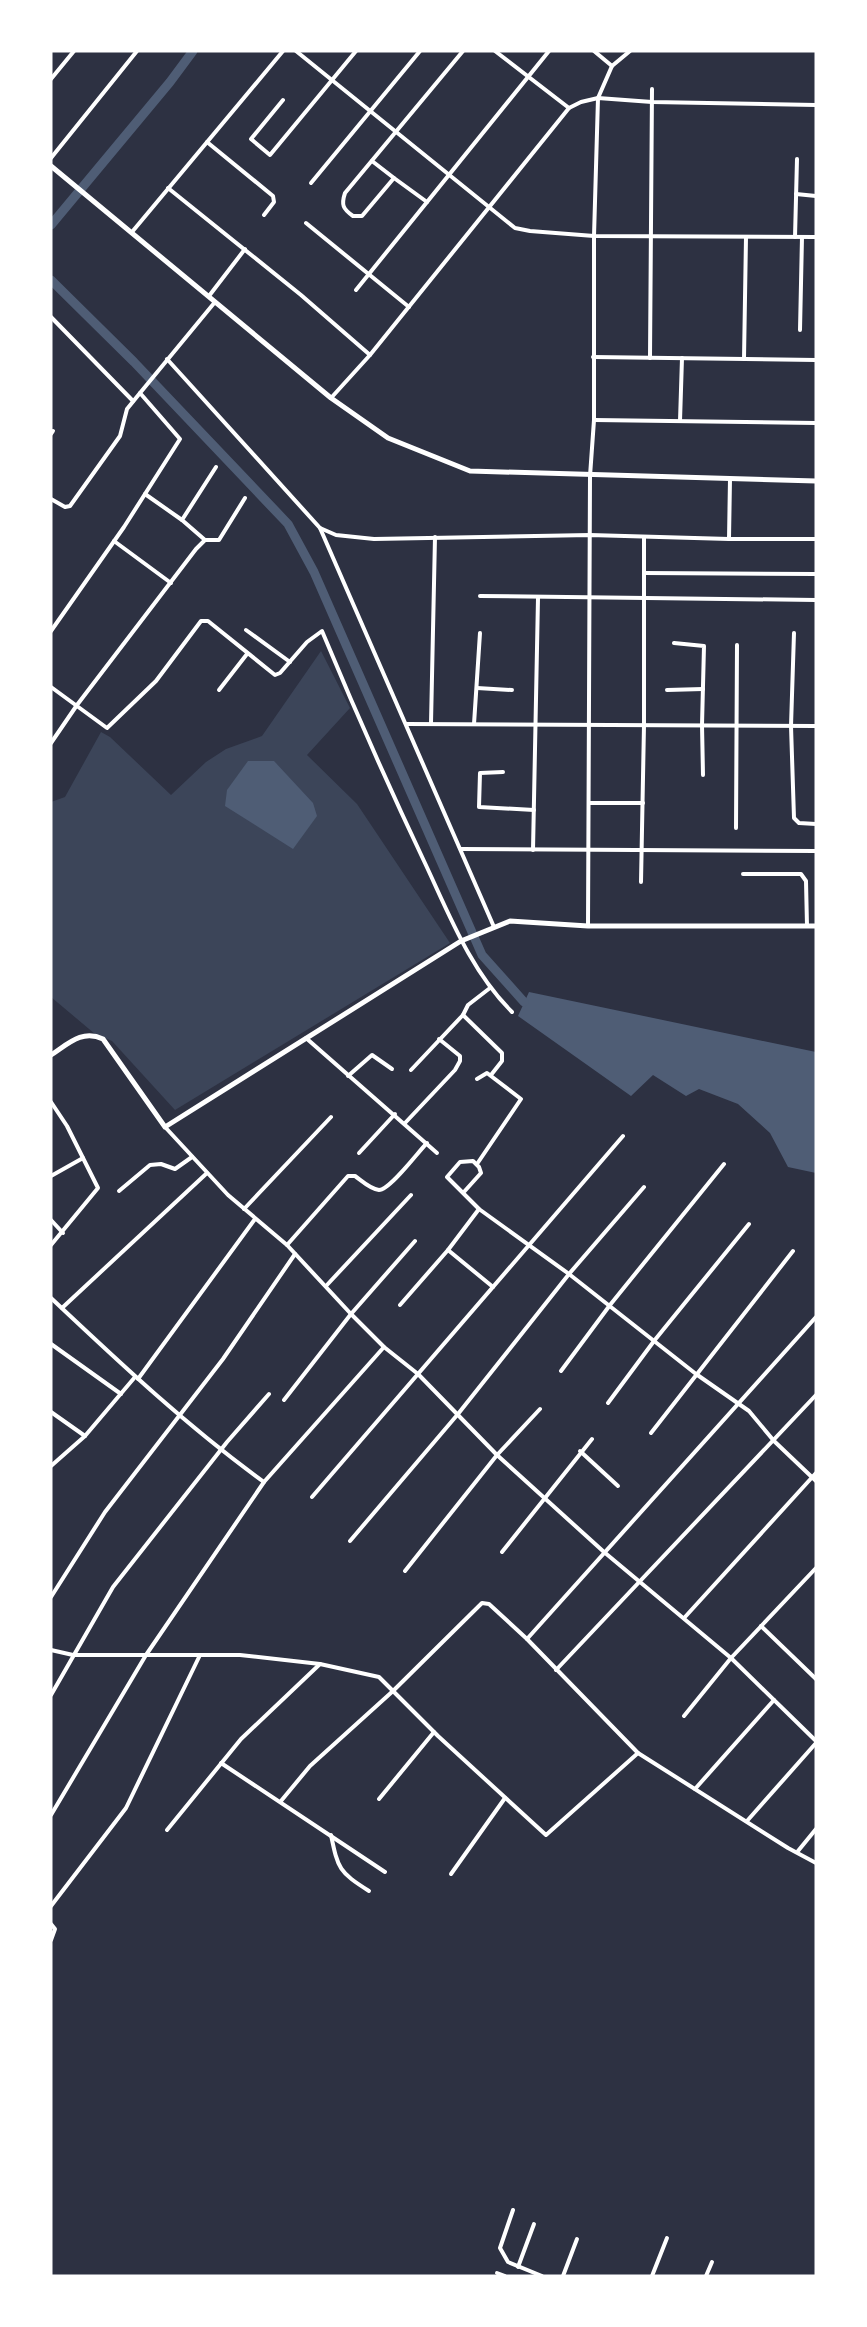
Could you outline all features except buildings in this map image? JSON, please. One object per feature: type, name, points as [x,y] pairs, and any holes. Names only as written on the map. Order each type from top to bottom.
[{"type":"street","points":[[51,79],[74,51]]},
{"type":"street","points":[[51,158],[137,51]]},
{"type":"street","points":[[132,232],[283,51]]},
{"type":"street","points":[[296,51],[515,228],[594,236],[816,237]]},
{"type":"street","points":[[283,100],[251,139],[270,155],[356,51]]},
{"type":"street","points":[[311,184],[420,51]]},
{"type":"street","points":[[394,178],[362,216],[353,216],[348,213],[342,203],[345,193],[463,51]]},
{"type":"street","points":[[495,51],[569,108]]},
{"type":"street","points":[[356,290],[549,51]]},
{"type":"street","points":[[594,51],[612,66]]},
{"type":"street","points":[[588,926],[590,476],[594,420],[594,236],[598,98],[612,66],[630,51]]},
{"type":"street","points":[[650,358],[652,89]]},
{"type":"street","points":[[331,398],[370,355],[569,108],[581,102],[598,98],[652,102],[816,105]]},
{"type":"street","points":[[207,142],[273,196],[274,202],[264,215]]},
{"type":"street","points":[[795,237],[797,160]]},
{"type":"street","points":[[372,161],[427,202]]},
{"type":"street","points":[[51,166],[331,398],[388,438],[470,471],[590,476],[816,481]]},
{"type":"street","points":[[168,188],[245,249],[370,355]]},
{"type":"street","points":[[796,194],[816,196]]},
{"type":"street","points":[[306,223],[409,307]]},
{"type":"street","points":[[744,359],[746,237]]},
{"type":"street","points":[[800,330],[802,237]]},
{"type":"street","points":[[208,296],[245,249]]},
{"type":"street","points":[[51,499],[65,508],[70,506],[120,436],[124,428],[124,415],[133,400],[215,302]]},
{"type":"street","points":[[51,317],[133,400]]},
{"type":"street","points":[[593,357],[816,360]]},
{"type":"street","points":[[680,421],[682,358]]},
{"type":"street","points":[[167,360],[320,528],[334,564],[407,724],[494,927]]},
{"type":"street","points":[[51,631],[114,541],[180,439],[140,393]]},
{"type":"street","points":[[594,420],[816,423]]},
{"type":"street","points":[[182,520],[216,467]]},
{"type":"street","points":[[729,539],[730,479]]},
{"type":"street","points":[[145,494],[182,520],[205,540],[219,540],[245,498]]},
{"type":"street","points":[[320,528],[336,535],[374,538],[590,535],[729,539],[816,539]]},
{"type":"street","points":[[641,882],[644,724],[644,537]]},
{"type":"street","points":[[431,724],[435,538]]},
{"type":"street","points":[[51,743],[77,704],[205,540]]},
{"type":"street","points":[[114,541],[171,583]]},
{"type":"street","points":[[644,573],[816,574]]},
{"type":"street","points":[[480,596],[816,600]]},
{"type":"street","points":[[533,850],[538,598]]},
{"type":"street","points":[[51,687],[77,704],[107,728],[156,681],[201,621],[208,621],[275,675],[280,673],[313,637],[322,631],[386,780],[463,940],[490,988],[512,1012]]},
{"type":"street","points":[[246,630],[290,662]]},
{"type":"street","points":[[474,724],[480,633]]},
{"type":"street","points":[[794,633],[790,726],[794,818],[799,823],[816,824]]},
{"type":"street","points":[[674,643],[704,646],[703,775]]},
{"type":"street","points":[[736,828],[737,645]]},
{"type":"street","points":[[219,690],[247,654]]},
{"type":"street","points":[[476,688],[512,690]]},
{"type":"street","points":[[667,690],[703,689]]},
{"type":"street","points":[[407,724],[816,726]]},
{"type":"street","points":[[503,772],[480,773],[480,807],[534,810]]},
{"type":"street","points":[[589,804],[643,803]]},
{"type":"street","points":[[461,849],[816,851]]},
{"type":"street","points":[[743,874],[801,874],[806,881],[807,926]]},
{"type":"street","points":[[165,1127],[463,940],[510,921],[588,926],[816,926]]},
{"type":"street","points":[[411,1070],[463,1015],[468,1005],[490,988]]},
{"type":"street","points":[[463,1015],[502,1053],[502,1061],[491,1075]]},
{"type":"street","points":[[51,1055],[77,1037],[88,1034],[103,1039],[165,1127],[207,1173],[255,1219],[287,1245],[351,1314],[384,1347],[418,1374],[497,1455],[604,1552],[685,1617],[731,1658],[816,1742],[747,1821]]},
{"type":"street","points":[[306,1038],[437,1152]]},
{"type":"street","points":[[405,1123],[455,1070],[460,1061],[460,1056],[439,1039]]},
{"type":"street","points":[[348,1076],[372,1055],[392,1069]]},
{"type":"street","points":[[477,1079],[484,1074],[491,1075],[521,1099],[477,1164]]},
{"type":"street","points":[[51,1102],[98,1188],[51,1245]]},
{"type":"street","points":[[359,1153],[395,1114]]},
{"type":"street","points":[[244,1209],[331,1117]]},
{"type":"street","points":[[312,1498],[623,1136]]},
{"type":"street","points":[[287,1245],[348,1176],[355,1176],[378,1190],[384,1188],[394,1180],[427,1143]]},
{"type":"street","points":[[119,1191],[150,1165],[161,1164],[175,1169],[192,1157]]},
{"type":"street","points":[[51,1176],[83,1158]]},
{"type":"street","points":[[463,1193],[481,1173],[477,1164],[473,1161],[460,1162],[447,1176],[463,1193],[479,1209],[610,1305],[696,1374],[749,1411],[774,1441],[814,1479]]},
{"type":"street","points":[[561,1371],[610,1305],[724,1164]]},
{"type":"street","points":[[62,1308],[207,1173]]},
{"type":"street","points":[[350,1541],[458,1414],[569,1274],[644,1187]]},
{"type":"street","points":[[326,1286],[410,1195]]},
{"type":"street","points":[[400,1305],[448,1250],[479,1209]]},
{"type":"street","points":[[51,1466],[84,1436],[137,1378],[255,1219]]},
{"type":"street","points":[[51,1220],[62,1233]]},
{"type":"street","points":[[608,1403],[654,1341],[750,1224]]},
{"type":"street","points":[[284,1400],[351,1314],[415,1241]]},
{"type":"street","points":[[448,1250],[493,1287]]},
{"type":"street","points":[[650,1433],[793,1251]]},
{"type":"street","points":[[51,1597],[105,1512],[223,1359],[295,1254]]},
{"type":"street","points":[[51,1298],[179,1415],[264,1482]]},
{"type":"street","points":[[526,1639],[816,1317]]},
{"type":"street","points":[[51,1344],[121,1394]]},
{"type":"street","points":[[51,1815],[146,1655],[264,1482],[384,1347]]},
{"type":"street","points":[[51,1695],[113,1587],[221,1450],[269,1394]]},
{"type":"street","points":[[556,1670],[816,1395]]},
{"type":"street","points":[[405,1571],[497,1455],[540,1408]]},
{"type":"street","points":[[51,1412],[84,1436]]},
{"type":"street","points":[[502,1552],[580,1451],[592,1439]]},
{"type":"street","points":[[580,1451],[618,1486]]},
{"type":"street","points":[[685,1617],[814,1479],[816,1473]]},
{"type":"street","points":[[684,1716],[731,1658],[816,1568]]},
{"type":"street","points":[[281,1801],[310,1766],[393,1691],[482,1603],[489,1604],[526,1639],[638,1753],[788,1848],[816,1863]]},
{"type":"street","points":[[761,1626],[816,1679]]},
{"type":"street","points":[[51,1650],[73,1655],[240,1655],[320,1664],[379,1677],[434,1732],[546,1834],[638,1753]]},
{"type":"street","points":[[51,1906],[126,1808],[200,1655]]},
{"type":"street","points":[[167,1830],[241,1739],[320,1664]]},
{"type":"street","points":[[694,1789],[774,1700]]},
{"type":"street","points":[[379,1799],[434,1732]]},
{"type":"street","points":[[221,1763],[281,1801],[385,1872]]},
{"type":"street","points":[[451,1874],[506,1798]]},
{"type":"street","points":[[798,1852],[816,1829]]},
{"type":"street","points":[[331,1835],[340,1869],[350,1879],[369,1891]]},
{"type":"street","points":[[51,1924],[55,1932],[51,1940]]},
{"type":"street","points":[[513,2210],[500,2248],[508,2262],[542,2276]]},
{"type":"street","points":[[518,2267],[534,2224]]},
{"type":"street","points":[[652,2276],[667,2238]]},
{"type":"street","points":[[563,2276],[577,2239]]},
{"type":"street","points":[[706,2276],[712,2262]]},
{"type":"street","points":[[497,2273],[505,2276]]},
{"type":"shaded area","points":[[321,651],[350,708],[307,755],[357,804],[450,943],[175,1110],[112,1041],[95,1034],[51,997],[51,802],[65,797],[101,732],[110,737],[171,795],[206,762],[226,749],[262,736]]},
{"type":"shaded area","points":[[248,761],[274,761],[313,803],[317,816],[293,849],[225,806],[227,790]]},
{"type":"shaded area","points":[[529,992],[816,1052],[816,1173],[788,1167],[770,1133],[738,1104],[699,1089],[686,1096],[653,1075],[631,1096],[518,1016]]},
{"type":"waterway","points":[[51,225],[170,82],[193,51]]},
{"type":"waterway","points":[[51,280],[134,362],[288,524],[314,572],[482,955],[524,1002]]}]
